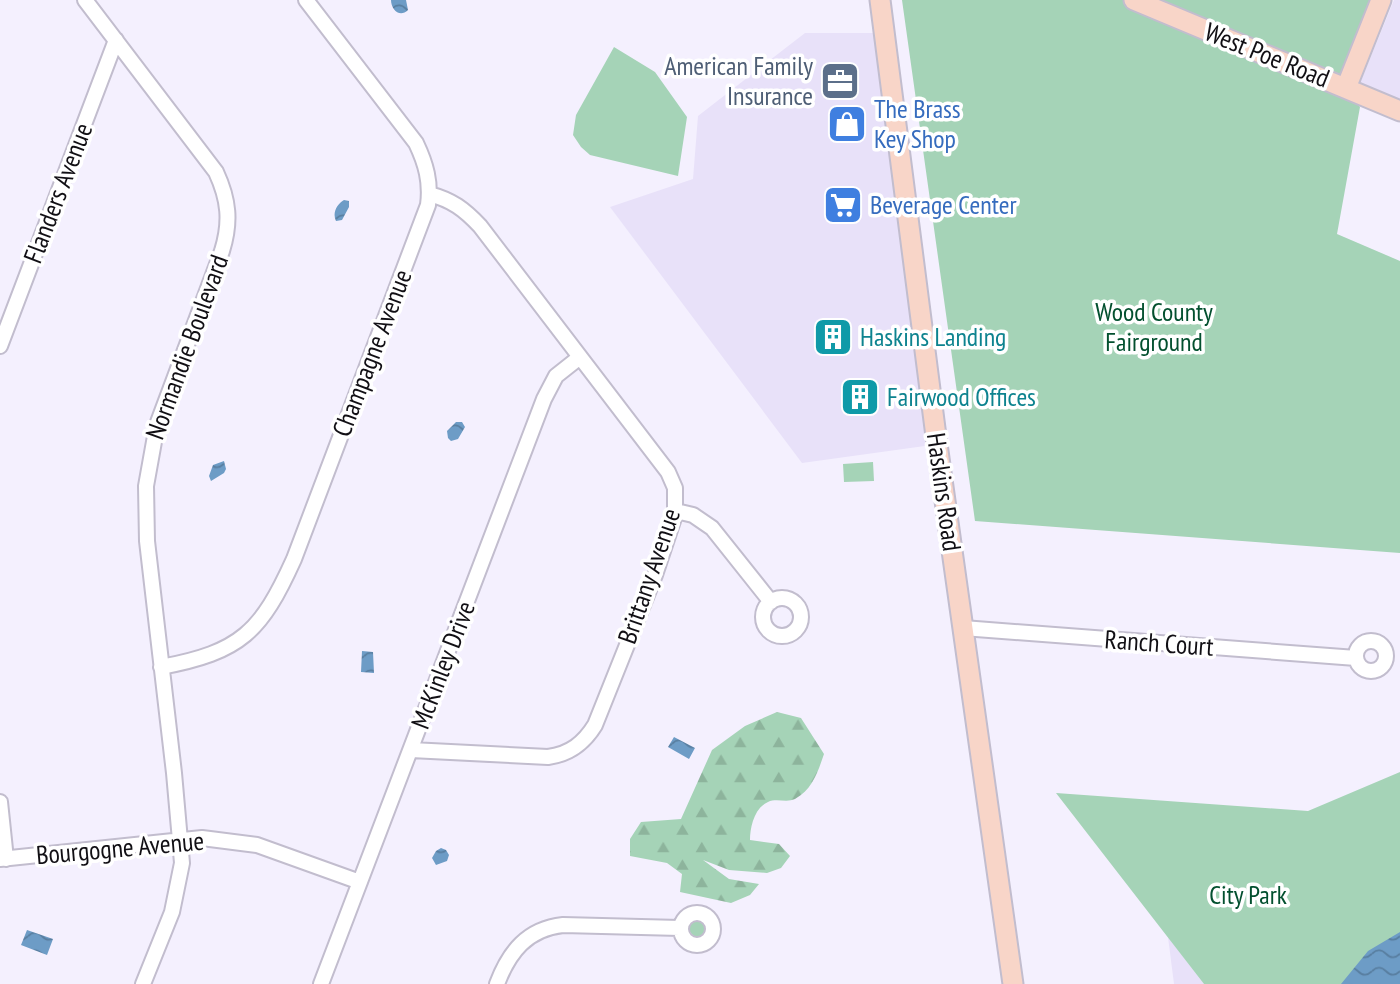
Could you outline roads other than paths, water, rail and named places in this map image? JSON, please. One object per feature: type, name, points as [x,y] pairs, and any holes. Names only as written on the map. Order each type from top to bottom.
[{"type":"main road","name":"Haskins Road","points":[[880,0],[1013,984]]},
{"type":"main road","name":"West Poe Road","points":[[1134,0],[1400,111]]},
{"type":"main road","points":[[1346,88],[1381,0]]},
{"type":"street","name":"Normandie Boulevard","points":[[85,0],[216,172],[224,188],[229,215],[222,251],[166,398],[150,451],[145,514],[181,839],[180,881],[172,912],[143,984]]},
{"type":"street","name":"Champagne Avenue","points":[[161,667],[198,660],[232,645],[259,622],[269,608],[294,559],[418,235],[429,194],[429,178],[416,143],[306,0]]},
{"type":"street","name":"Flanders Avenue","points":[[0,346],[116,40]]},
{"type":"street","name":"Brittany Avenue","points":[[411,750],[540,757],[560,755],[577,747],[596,725],[656,575],[676,511],[675,488],[668,472],[468,212],[452,201],[429,194]]},
{"type":"street","name":"McKinley Drive","points":[[321,984],[551,384],[562,369],[580,357]]},
{"type":"street","points":[[676,511],[693,515],[712,528],[771,601]]},
{"type":"street","name":"Ranch Court","points":[[963,628],[1356,658]]},
{"type":"street","points":[[0,802],[3,859]]},
{"type":"street","name":"Bourgogne Avenue","points":[[3,859],[181,839],[225,839],[257,845],[360,883]]},
{"type":"street","points":[[497,984],[513,951],[527,937],[545,929],[564,925],[680,928]]},
{"type":"water","points":[[391,0],[406,0],[408,10],[396,12]]},
{"type":"water","points":[[344,200],[349,201],[349,207],[342,220],[336,221],[336,209]]},
{"type":"water","points":[[456,422],[462,422],[465,427],[458,439],[451,441],[447,431]]},
{"type":"water","points":[[224,461],[224,473],[211,481],[209,476],[213,465]]},
{"type":"water","points":[[362,651],[373,652],[374,673],[361,672]]},
{"type":"water","points":[[674,737],[695,748],[689,759],[668,747]]},
{"type":"water","points":[[441,848],[449,855],[447,861],[436,865],[432,858]]},
{"type":"water","points":[[27,930],[53,939],[47,955],[21,945]]},
{"type":"water","points":[[1400,932],[1400,984],[1341,984],[1368,951]]},
{"type":"place","name":"American Family Insurance","points":[[840,81]]},
{"type":"place","name":"The Brass Key Shop","points":[[847,124]]},
{"type":"place","name":"Beverage Center","points":[[843,205]]},
{"type":"place","name":"Haskins Landing","points":[[833,337]]},
{"type":"place","name":"Fairwood Offices","points":[[860,397]]},
{"type":"park label","name":"Wood County Fairground","points":[[1154,327]]},
{"type":"park label","name":"City Park","points":[[1248,895]]}]
